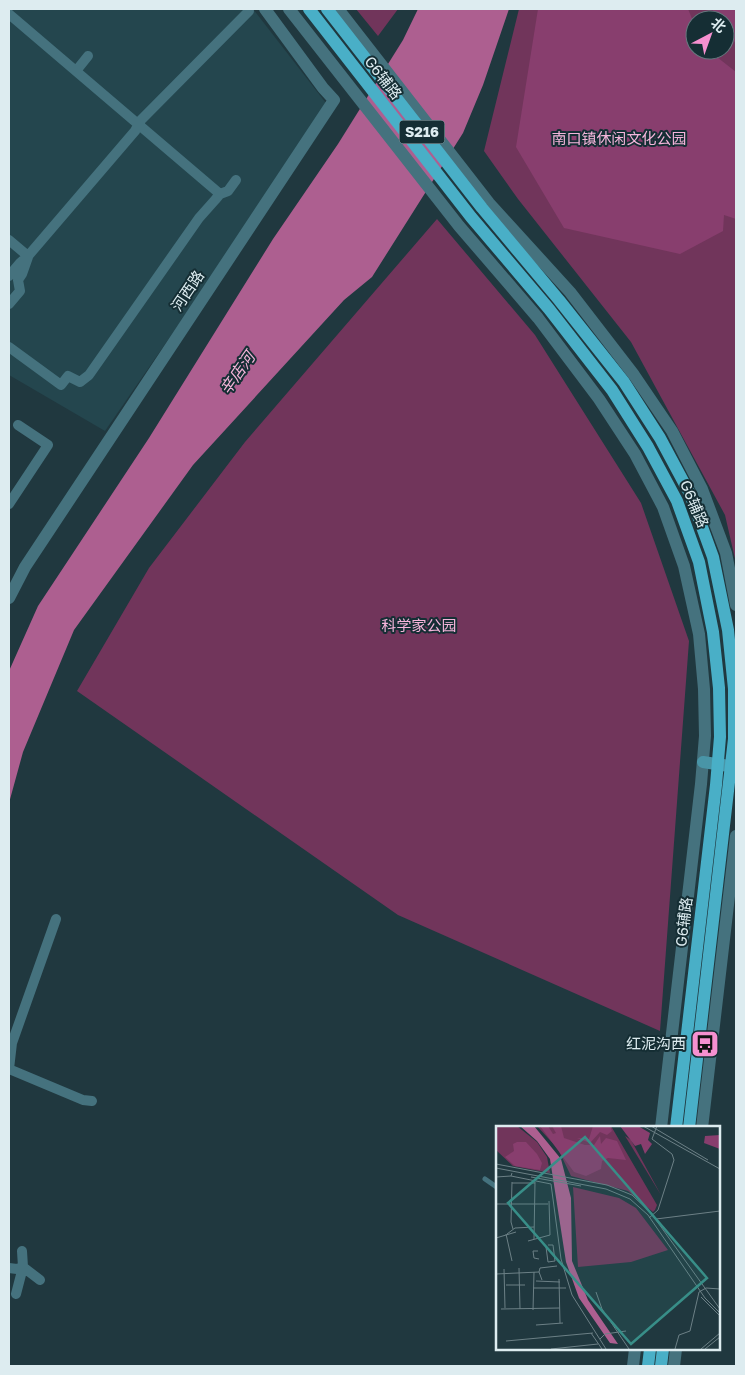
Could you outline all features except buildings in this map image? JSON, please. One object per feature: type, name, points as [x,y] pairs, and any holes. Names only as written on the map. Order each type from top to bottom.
[{"type":"main road","name":"G6辅路","points":[[309,9],[471,216],[549,309],[612,390],[648,447],[677,501],[699,562],[713,632],[719,688],[720,737],[676,1126]]},
{"type":"main road","name":"G6辅路","points":[[327,9],[366,53],[624,382],[660,438],[690,494],[713,557],[728,630],[734,689],[734,766],[689,1126]]},
{"type":"main road","points":[[703,762],[734,766]]},
{"type":"main road","points":[[648,1366],[650,1350]]},
{"type":"main road","points":[[661,1366],[663,1350]]},
{"type":"street","name":"河西路","points":[[9,598],[25,567],[334,100],[265,9]]},
{"type":"street","name":"G6辅路","points":[[290,9],[459,226],[538,318],[599,399],[636,454],[664,507],[684,566],[699,634],[704,689],[705,736],[661,1126]]},
{"type":"street","name":"G6辅路","points":[[338,9],[366,53]]},
{"type":"street","points":[[9,276],[135,131],[141,120],[246,11]]},
{"type":"street","points":[[10,13],[220,194]]},
{"type":"street","points":[[76,71],[88,56]]},
{"type":"street","points":[[9,347],[61,385],[68,376],[80,382],[89,375],[199,218],[220,194],[228,191],[236,180]]},
{"type":"street","name":"G6辅路","points":[[486,205],[570,292],[634,375],[672,431],[706,498],[726,553],[736,606]]},
{"type":"street","points":[[9,240],[28,256]]},
{"type":"street","points":[[9,304],[20,291],[18,280],[28,256]]},
{"type":"street","points":[[9,504],[48,445],[18,425]]},
{"type":"street","points":[[702,1126],[736,836]]},
{"type":"street","points":[[56,919],[12,1043],[9,1069],[83,1100],[92,1101]]},
{"type":"street","points":[[16,1294],[23,1267],[22,1251]]},
{"type":"street","points":[[9,1268],[17,1269],[23,1267]]},
{"type":"street","points":[[23,1267],[40,1280]]},
{"type":"street","points":[[633,1366],[635,1350]]},
{"type":"street","points":[[674,1366],[676,1350]]},
{"type":"lane","points":[[485,1179],[496,1187]]},
{"type":"shaded area","points":[[9,9],[253,9],[329,107],[105,431],[9,375]]},
{"type":"green space","points":[[356,9],[398,9],[378,36]]},
{"type":"green space","name":"南口镇休闲文化公园","points":[[519,9],[736,9],[736,563],[725,515],[631,342],[518,199],[484,151]]},
{"type":"green space","points":[[538,9],[688,9],[685,10],[685,60],[721,60],[736,72],[736,219],[724,215],[723,231],[680,254],[564,228],[516,147]]},
{"type":"green space","points":[[736,9],[736,44],[735,10],[713,10]]},
{"type":"green space","name":"科学家公园","points":[[437,219],[535,335],[641,503],[689,641],[660,1031],[398,915],[77,691],[149,568],[245,442]]},
{"type":"water","name":"辛店河","points":[[418,9],[509,9],[483,85],[463,133],[372,277],[344,300],[193,465],[74,630],[23,752],[9,803],[9,671],[38,606],[149,438],[273,239],[338,144],[403,40]]},
{"type":"place","name":"红泥沟西","points":[[705,1044]]}]
